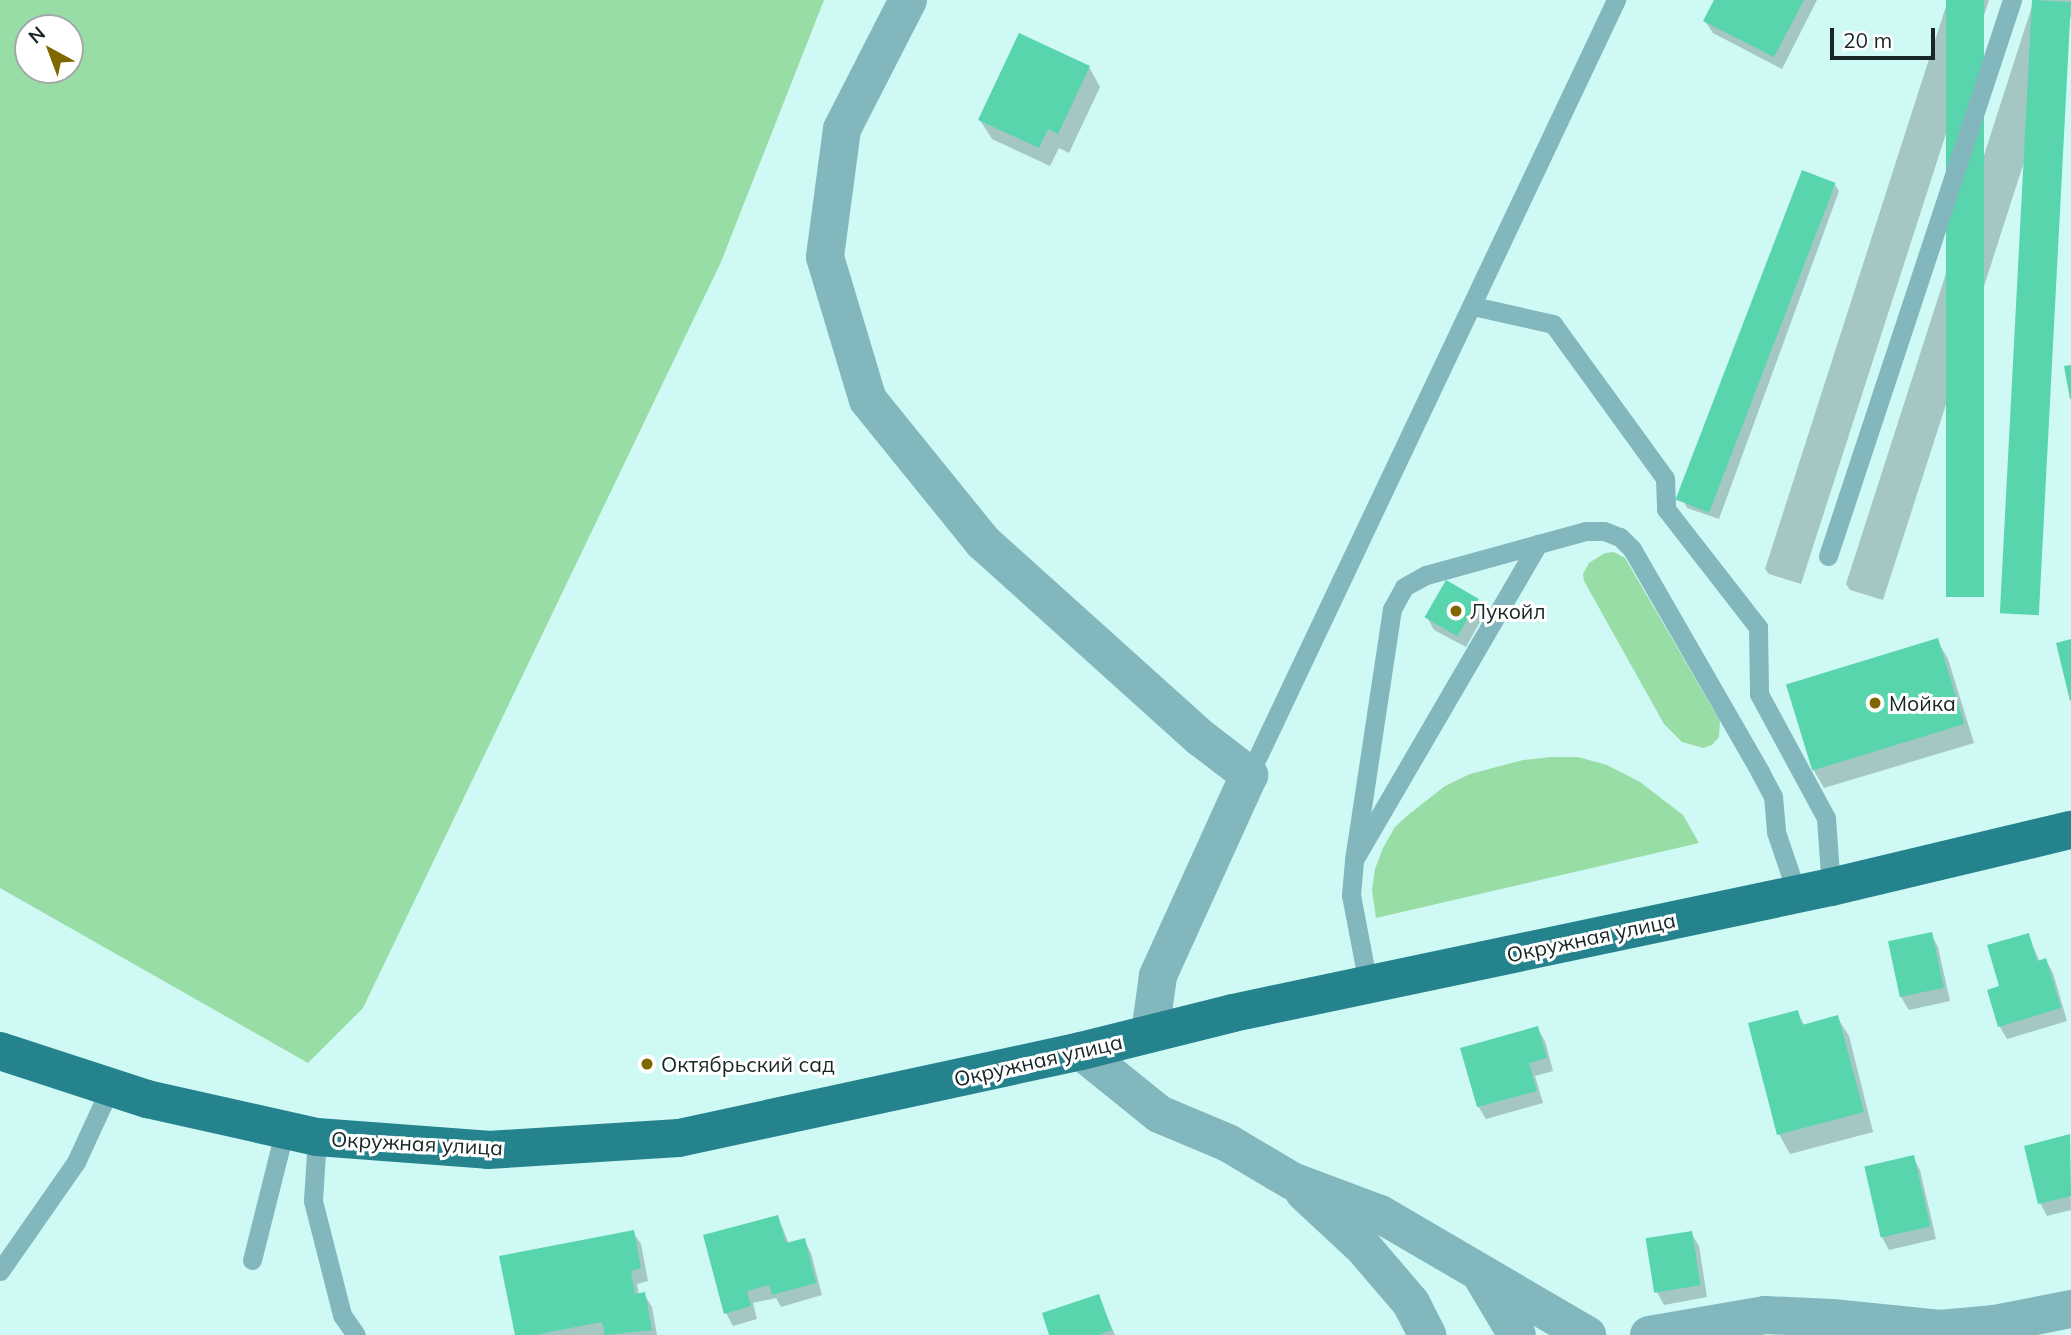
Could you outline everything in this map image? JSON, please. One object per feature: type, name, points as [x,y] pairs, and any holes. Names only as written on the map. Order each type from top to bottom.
[{"type":"main road","name":"Окружная улица","points":[[0,1051],[110,1088],[202,1113],[301,1133],[488,1150],[679,1138],[1081,1051],[1368,984],[1814,890],[2071,830]]},
{"type":"street","points":[[908,0],[842,129],[825,257],[868,400],[983,542],[1200,738],[1249,775],[1158,976],[1150,1033]]},
{"type":"street","points":[[1081,1051],[1159,1114],[1228,1143],[1292,1181],[1380,1214],[1587,1335]]},
{"type":"street","points":[[1292,1181],[1364,1248],[1411,1303],[1427,1335]]},
{"type":"street","points":[[1482,1276],[1517,1335]]},
{"type":"street","points":[[1649,1335],[1765,1315],[1827,1326],[1940,1329],[1994,1324],[2071,1309]]},
{"type":"lane","points":[[1249,775],[1616,0]]},
{"type":"lane","points":[[1828,556],[2012,0]]},
{"type":"lane","points":[[1473,306],[1553,324],[1665,478],[1666,509],[1758,627],[1759,694],[1826,818],[1814,890]]},
{"type":"lane","points":[[1368,984],[1351,895],[1392,609],[1397,597],[1404,587],[1426,575],[1586,531],[1604,531],[1620,537],[1632,549],[1773,796],[1776,832],[1814,890]]},
{"type":"lane","points":[[1354,860],[1538,544]]},
{"type":"lane","points":[[0,1271],[76,1162],[110,1088]]},
{"type":"lane","points":[[253,1260],[301,1133]]},
{"type":"lane","points":[[301,1133],[313,1201],[342,1315],[356,1335]]},
{"type":"green space","points":[[0,0],[824,0],[721,262],[363,1008],[308,1063],[0,888]]},
{"type":"green space","points":[[1614,552],[1625,558],[1720,721],[1719,737],[1712,745],[1703,748],[1682,742],[1664,724],[1584,581],[1583,574],[1589,563],[1605,553]]},
{"type":"green space","points":[[1578,757],[1607,765],[1640,782],[1683,815],[1699,843],[1376,918],[1372,890],[1375,869],[1395,827],[1408,815],[1445,786],[1470,774],[1523,760]]},
{"type":"building","points":[[1714,0],[1804,0],[1774,57],[1703,21]]},
{"type":"building","points":[[1946,0],[1984,0],[1984,597],[1946,597]]},
{"type":"building","points":[[2032,0],[2071,2],[2039,615],[2000,613]]},
{"type":"building","points":[[1019,33],[1090,66],[1058,134],[1048,129],[1039,148],[978,120]]},
{"type":"building","points":[[1802,170],[1836,183],[1709,512],[1675,500]]},
{"type":"building","points":[[2071,365],[2071,399],[2070,399],[2064,366]]},
{"type":"building","points":[[1446,580],[1479,599],[1457,636],[1424,617]]},
{"type":"building","name":"Мойка","points":[[1938,638],[1964,724],[1812,771],[1786,684]]},
{"type":"building","points":[[2071,639],[2071,700],[2070,701],[2056,643]]},
{"type":"building","points":[[1932,932],[1944,988],[1900,997],[1888,941]]},
{"type":"building","points":[[2029,933],[2037,961],[2046,958],[2061,1008],[1998,1027],[1987,990],[1999,986],[1987,945]]},
{"type":"building","points":[[1798,1010],[1802,1025],[1838,1015],[1864,1112],[1777,1135],[1748,1023]]},
{"type":"building","points":[[1538,1026],[1547,1058],[1529,1063],[1537,1091],[1477,1107],[1460,1048]]},
{"type":"building","points":[[2070,1134],[2071,1196],[2038,1204],[2024,1146]]},
{"type":"building","points":[[1914,1155],[1930,1226],[1881,1238],[1864,1166]]},
{"type":"building","points":[[778,1215],[786,1243],[805,1238],[816,1283],[772,1295],[769,1285],[747,1291],[751,1306],[724,1314],[703,1235]]},
{"type":"building","points":[[634,1230],[641,1268],[631,1271],[635,1294],[645,1292],[652,1330],[605,1335],[602,1322],[534,1335],[515,1335],[499,1256]]},
{"type":"building","points":[[1692,1231],[1701,1285],[1654,1293],[1646,1238]]},
{"type":"building","points":[[1099,1294],[1112,1330],[1098,1335],[1049,1335],[1042,1313]]},
{"type":"place","name":"Лукойл","points":[[1456,611]]},
{"type":"place","name":"Мойка","points":[[1875,703]]},
{"type":"place","name":"Октябрьский сад","points":[[647,1064]]}]
